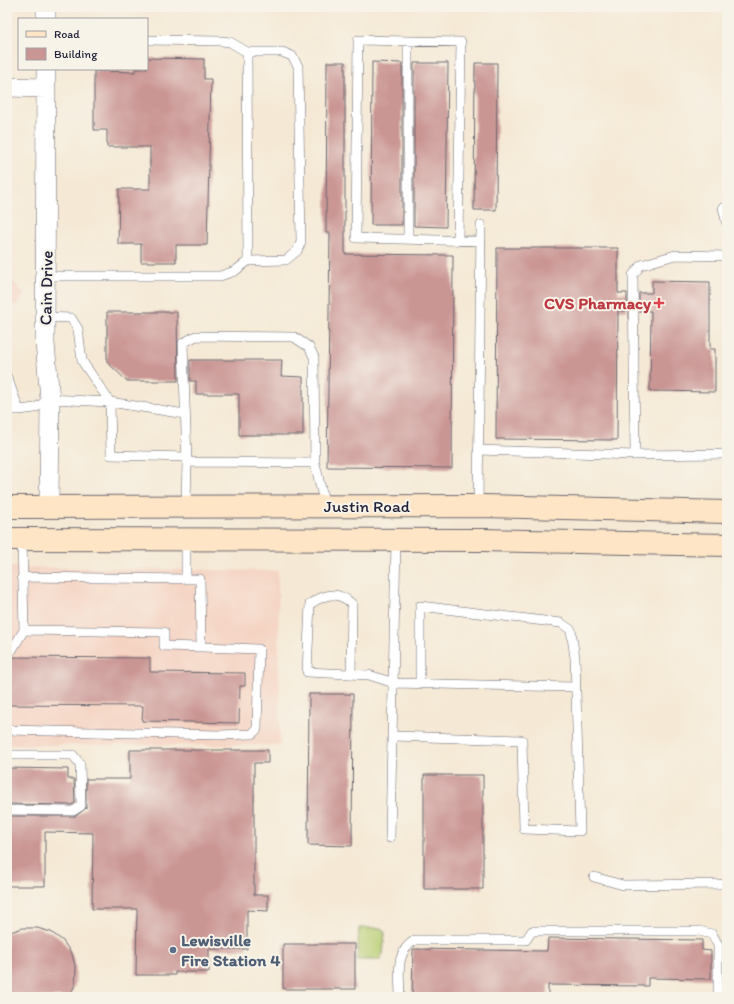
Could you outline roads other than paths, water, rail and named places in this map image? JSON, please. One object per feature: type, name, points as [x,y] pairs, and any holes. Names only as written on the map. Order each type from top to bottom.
[{"type":"main road","name":"Justin Road","points":[[7,507],[186,505],[478,506],[727,512]]},
{"type":"main road","points":[[186,505],[186,540]]},
{"type":"main road","points":[[478,506],[483,540]]},
{"type":"main road","name":"Justin Road","points":[[15,539],[483,540],[727,545]]},
{"type":"street","points":[[46,7],[46,18]]},
{"type":"street","points":[[7,87],[46,78]]},
{"type":"street","name":"Cain Drive","points":[[46,78],[45,343],[50,400],[49,506]]},
{"type":"lane","points":[[46,276],[220,276],[235,271],[248,261],[286,260],[297,251],[301,242],[298,66],[292,56],[282,52],[247,52],[230,42],[225,41],[148,40]]},
{"type":"lane","points":[[458,241],[461,42],[358,40],[356,238],[458,241],[480,241]]},
{"type":"lane","points":[[408,41],[408,239]]},
{"type":"lane","points":[[247,52],[248,261]]},
{"type":"lane","points":[[727,207],[723,208],[727,224]]},
{"type":"lane","points":[[478,506],[481,225]]},
{"type":"lane","points":[[635,455],[633,275],[640,265],[675,255],[727,256]]},
{"type":"lane","points":[[46,317],[72,318],[78,329],[82,361],[110,402],[112,456],[186,460],[315,463]]},
{"type":"lane","points":[[186,505],[183,343],[196,336],[294,336],[309,347],[314,356],[315,463],[325,506]]},
{"type":"lane","points":[[7,376],[19,410]]},
{"type":"lane","points":[[7,410],[35,408],[50,400],[110,402],[185,414]]},
{"type":"lane","points":[[478,450],[635,455],[727,454]]},
{"type":"lane","points":[[7,649],[12,650],[24,630],[22,577],[15,539]]},
{"type":"lane","points":[[186,540],[186,579]]},
{"type":"lane","points":[[390,838],[396,540]]},
{"type":"lane","points":[[22,577],[200,579],[201,647]]},
{"type":"lane","points":[[351,674],[352,604],[346,598],[335,594],[322,596],[310,604],[307,672],[369,675],[394,683],[576,687]]},
{"type":"lane","points":[[393,736],[522,740],[524,829],[580,831],[575,658],[571,630],[561,623],[420,606],[420,684]]},
{"type":"lane","points":[[7,730],[220,735],[252,734],[257,729],[259,649],[164,646],[164,632],[24,630]]},
{"type":"lane","points":[[7,755],[73,755],[80,764],[81,806],[73,811],[7,810]]},
{"type":"lane","points":[[594,877],[623,885],[727,884]]},
{"type":"lane","points":[[400,997],[400,956],[406,946],[415,940],[526,940],[532,932],[699,931],[712,934],[718,945],[718,997]]},
{"type":"place","name":"CVS Pharmacy","points":[[659,303]]},
{"type":"place","name":"Lewisville Fire Station 4","points":[[173,950]]}]
